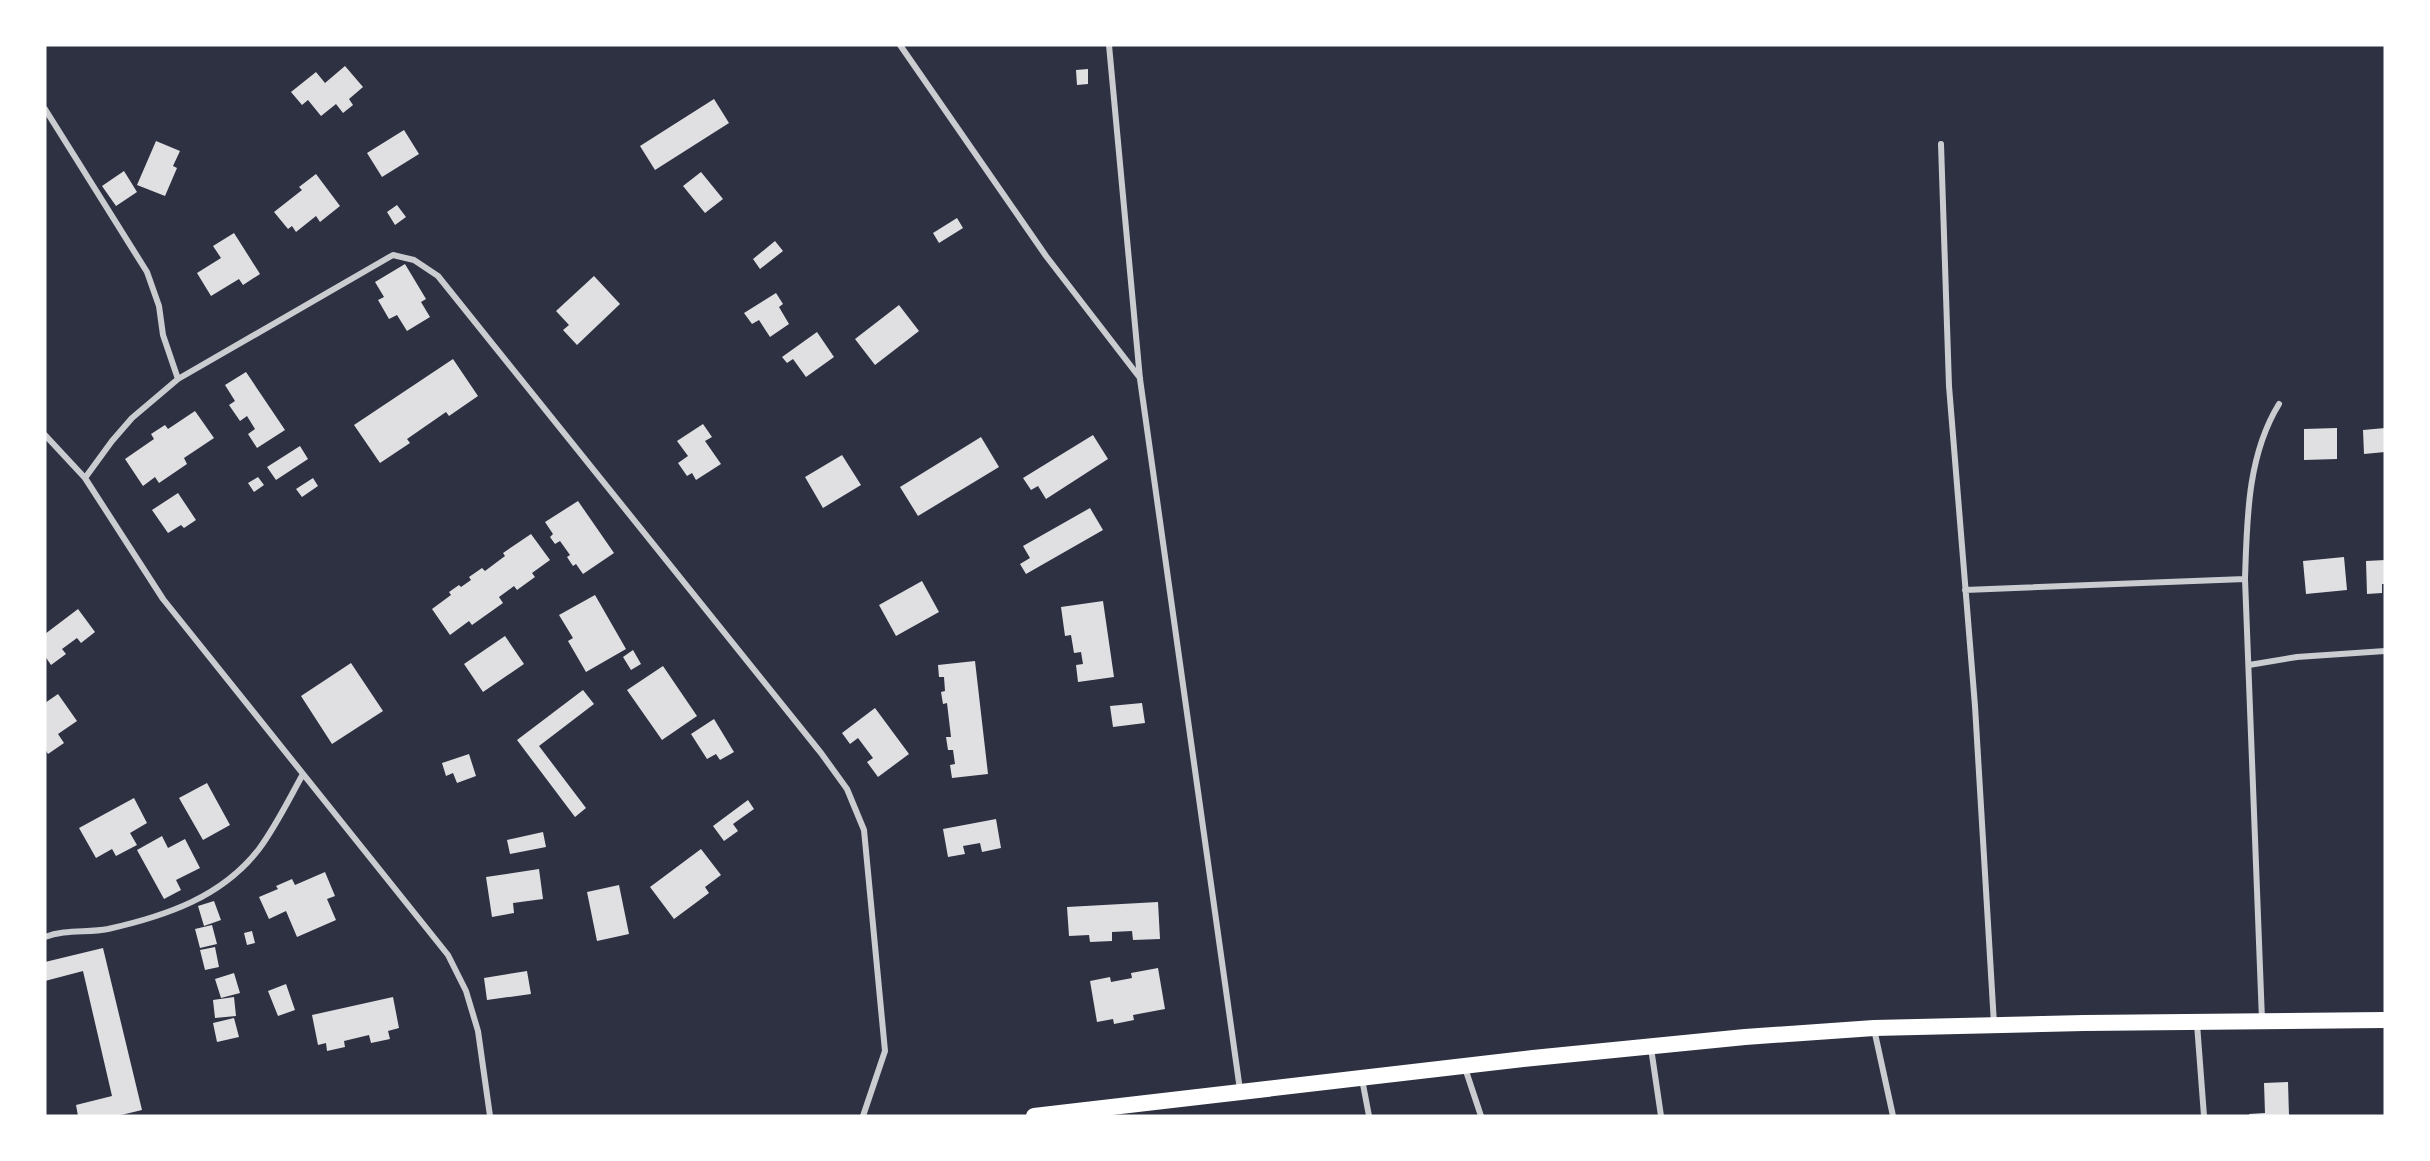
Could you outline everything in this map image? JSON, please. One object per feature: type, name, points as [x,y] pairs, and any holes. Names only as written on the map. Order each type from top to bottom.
[{"type":"highway","points":[[1034,1116],[1101,1113],[1240,1091],[1362,1079],[1464,1065],[1745,1037],[1874,1028],[2384,1019]]},
{"type":"street","points":[[900,45],[1046,256],[1140,378]]},
{"type":"street","points":[[1109,45],[1140,378],[1240,1091]]},
{"type":"street","points":[[45,109],[147,272],[159,306],[163,335],[178,379]]},
{"type":"street","points":[[1941,144],[1949,386],[1975,706],[1994,1025]]},
{"type":"street","points":[[85,478],[132,418],[178,379],[393,255],[414,260],[438,276],[821,753],[847,789],[864,830],[885,1051],[863,1116]]},
{"type":"street","points":[[2262,1021],[2245,579],[2249,509],[2257,454],[2271,417],[2279,404]]},
{"type":"street","points":[[45,435],[85,478],[163,598],[448,955],[466,991],[478,1031],[490,1116]]},
{"type":"street","points":[[1965,591],[2245,579]]},
{"type":"street","points":[[2249,665],[2297,657],[2385,651]]},
{"type":"street","points":[[45,938],[106,930],[163,915],[195,902],[232,878],[259,849],[303,774]]},
{"type":"street","points":[[2197,1022],[2204,1116]]},
{"type":"street","points":[[1874,1028],[1893,1116]]},
{"type":"street","points":[[1651,1048],[1660,1116]]},
{"type":"street","points":[[1464,1065],[1481,1116]]},
{"type":"street","points":[[1362,1079],[1369,1116]]},
{"type":"building","points":[[345,66],[363,87],[349,99],[353,105],[343,113],[336,104],[321,116],[308,100],[302,105],[291,92],[316,72],[325,83]]},
{"type":"building","points":[[1088,69],[1088,84],[1077,85],[1076,70]]},
{"type":"building","points":[[714,99],[729,123],[655,170],[640,146]]},
{"type":"building","points":[[404,130],[419,154],[382,177],[367,153]]},
{"type":"building","points":[[156,141],[180,151],[173,166],[177,168],[165,196],[137,185]]},
{"type":"building","points":[[124,171],[137,192],[116,206],[102,186]]},
{"type":"building","points":[[701,172],[723,199],[705,213],[683,186]]},
{"type":"building","points":[[316,174],[340,206],[320,222],[316,216],[296,232],[292,226],[288,229],[274,212],[302,190],[299,187]]},
{"type":"building","points":[[397,205],[406,217],[395,225],[387,212]]},
{"type":"building","points":[[957,218],[963,228],[939,243],[933,233]]},
{"type":"building","points":[[234,233],[260,274],[243,285],[239,279],[211,296],[197,273],[221,258],[213,246]]},
{"type":"building","points":[[775,241],[783,251],[760,269],[753,259]]},
{"type":"building","points":[[405,264],[426,299],[421,302],[430,317],[407,331],[397,315],[389,319],[378,300],[384,297],[375,282]]},
{"type":"building","points":[[594,276],[620,304],[577,345],[563,330],[569,325],[556,311]]},
{"type":"building","points":[[776,293],[783,304],[779,307],[789,324],[770,337],[759,320],[752,324],[744,313]]},
{"type":"building","points":[[899,305],[919,331],[875,365],[855,339]]},
{"type":"building","points":[[817,332],[834,357],[806,377],[793,359],[787,363],[782,357]]},
{"type":"building","points":[[453,359],[478,396],[449,416],[446,412],[407,439],[410,443],[380,463],[354,425]]},
{"type":"building","points":[[246,372],[285,430],[257,448],[248,434],[255,429],[247,416],[240,421],[229,405],[235,401],[225,385]]},
{"type":"building","points":[[195,411],[214,438],[184,458],[187,464],[159,483],[155,477],[143,486],[125,459],[154,439],[151,434],[165,425],[168,429]]},
{"type":"building","points":[[703,424],[712,437],[705,441],[721,464],[696,480],[692,473],[687,476],[678,463],[688,456],[677,441]]},
{"type":"building","points":[[2337,428],[2337,459],[2304,460],[2304,429]]},
{"type":"building","points":[[2385,428],[2385,452],[2364,454],[2363,430]]},
{"type":"building","points":[[1093,435],[1108,459],[1046,499],[1038,486],[1031,490],[1023,478]]},
{"type":"building","points":[[981,437],[999,467],[918,516],[900,487]]},
{"type":"building","points":[[300,446],[308,459],[276,480],[267,467]]},
{"type":"building","points":[[842,455],[861,485],[823,508],[805,477]]},
{"type":"building","points":[[258,477],[264,485],[254,492],[248,483]]},
{"type":"building","points":[[313,478],[318,486],[302,497],[296,489]]},
{"type":"building","points":[[178,493],[196,520],[184,528],[181,525],[168,533],[152,510]]},
{"type":"building","points":[[578,501],[614,553],[583,574],[576,564],[573,566],[567,557],[570,555],[560,541],[555,544],[550,537],[553,534],[545,522]]},
{"type":"building","points":[[1090,508],[1103,530],[1026,574],[1020,564],[1030,558],[1023,546]]},
{"type":"building","points":[[531,534],[550,560],[532,573],[535,577],[517,590],[514,586],[499,597],[503,603],[472,625],[469,621],[450,635],[432,609],[451,595],[449,592],[471,580],[469,577],[482,568],[485,571],[505,556],[503,553]]},
{"type":"building","points":[[2344,557],[2347,590],[2306,594],[2303,561]]},
{"type":"building","points":[[2385,560],[2385,584],[2382,584],[2382,593],[2367,594],[2366,561]]},
{"type":"building","points":[[922,581],[939,612],[896,636],[879,605]]},
{"type":"building","points":[[595,595],[626,649],[586,672],[568,641],[573,638],[559,615]]},
{"type":"building","points":[[1103,601],[1114,677],[1078,682],[1076,665],[1083,664],[1081,652],[1074,653],[1071,635],[1065,636],[1061,607]]},
{"type":"building","points":[[78,609],[95,632],[81,643],[77,638],[62,649],[66,654],[51,665],[45,656],[45,634]]},
{"type":"building","points":[[505,636],[524,664],[483,692],[464,664]]},
{"type":"building","points":[[633,650],[641,664],[631,670],[623,657]]},
{"type":"building","points":[[975,661],[988,774],[952,778],[950,765],[955,764],[953,750],[948,750],[946,737],[951,737],[947,703],[943,704],[941,692],[945,691],[944,677],[939,677],[938,665]]},
{"type":"building","points":[[351,663],[383,711],[332,744],[301,696]]},
{"type":"building","points":[[663,666],[697,716],[662,740],[627,690]]},
{"type":"building","points":[[583,690],[594,704],[539,746],[586,808],[575,817],[517,740]]},
{"type":"building","points":[[58,694],[77,721],[58,734],[64,743],[48,754],[45,749],[45,703]]},
{"type":"building","points":[[1142,703],[1145,723],[1113,727],[1110,706]]},
{"type":"building","points":[[875,708],[909,754],[878,777],[867,762],[873,758],[858,738],[850,744],[842,733]]},
{"type":"building","points":[[714,719],[734,752],[720,760],[716,754],[707,759],[691,734]]},
{"type":"building","points":[[469,754],[476,776],[457,783],[453,773],[446,776],[442,763]]},
{"type":"building","points":[[207,783],[230,825],[203,840],[179,798]]},
{"type":"building","points":[[134,798],[147,823],[130,833],[137,845],[116,856],[112,849],[96,858],[79,828]]},
{"type":"building","points":[[748,800],[754,809],[733,824],[738,831],[724,841],[713,826]]},
{"type":"building","points":[[996,819],[1001,848],[982,852],[980,843],[963,846],[965,854],[948,857],[943,829]]},
{"type":"building","points":[[543,832],[546,847],[510,854],[507,840]]},
{"type":"building","points":[[162,836],[168,848],[185,839],[200,868],[176,880],[181,890],[164,899],[137,850]]},
{"type":"building","points":[[701,849],[721,875],[705,887],[709,893],[674,919],[650,887]]},
{"type":"building","points":[[539,869],[543,899],[513,903],[514,913],[492,917],[486,877]]},
{"type":"building","points":[[325,872],[335,896],[327,899],[336,920],[297,937],[286,911],[269,919],[259,897],[278,889],[276,886],[292,879],[295,885]]},
{"type":"building","points":[[619,885],[629,934],[597,941],[587,892]]},
{"type":"building","points":[[214,901],[221,920],[204,926],[198,906]]},
{"type":"building","points":[[1158,902],[1160,939],[1133,940],[1132,931],[1112,932],[1112,941],[1090,942],[1089,935],[1069,936],[1067,907]]},
{"type":"building","points":[[212,925],[217,944],[200,948],[195,929]]},
{"type":"building","points":[[252,931],[255,943],[247,945],[244,933]]},
{"type":"building","points":[[215,947],[219,967],[205,970],[200,950]]},
{"type":"building","points":[[103,948],[142,1110],[117,1116],[78,1116],[76,1105],[112,1096],[83,971],[45,981],[45,962]]},
{"type":"building","points":[[1158,968],[1165,1009],[1133,1015],[1134,1020],[1114,1024],[1113,1019],[1097,1022],[1090,981],[1110,977],[1111,982],[1132,978],[1131,973]]},
{"type":"building","points":[[527,971],[531,994],[487,1000],[484,978]]},
{"type":"building","points":[[234,973],[240,993],[221,998],[215,979]]},
{"type":"building","points":[[286,984],[295,1010],[278,1016],[268,991]]},
{"type":"building","points":[[234,997],[236,1016],[215,1018],[213,1000]]},
{"type":"building","points":[[393,997],[399,1028],[388,1031],[390,1039],[371,1043],[369,1035],[344,1041],[345,1047],[327,1051],[326,1043],[318,1045],[312,1015]]},
{"type":"building","points":[[234,1018],[239,1037],[217,1042],[213,1023]]},
{"type":"building","points":[[2288,1082],[2289,1116],[2249,1116],[2249,1114],[2265,1113],[2264,1083]]}]
